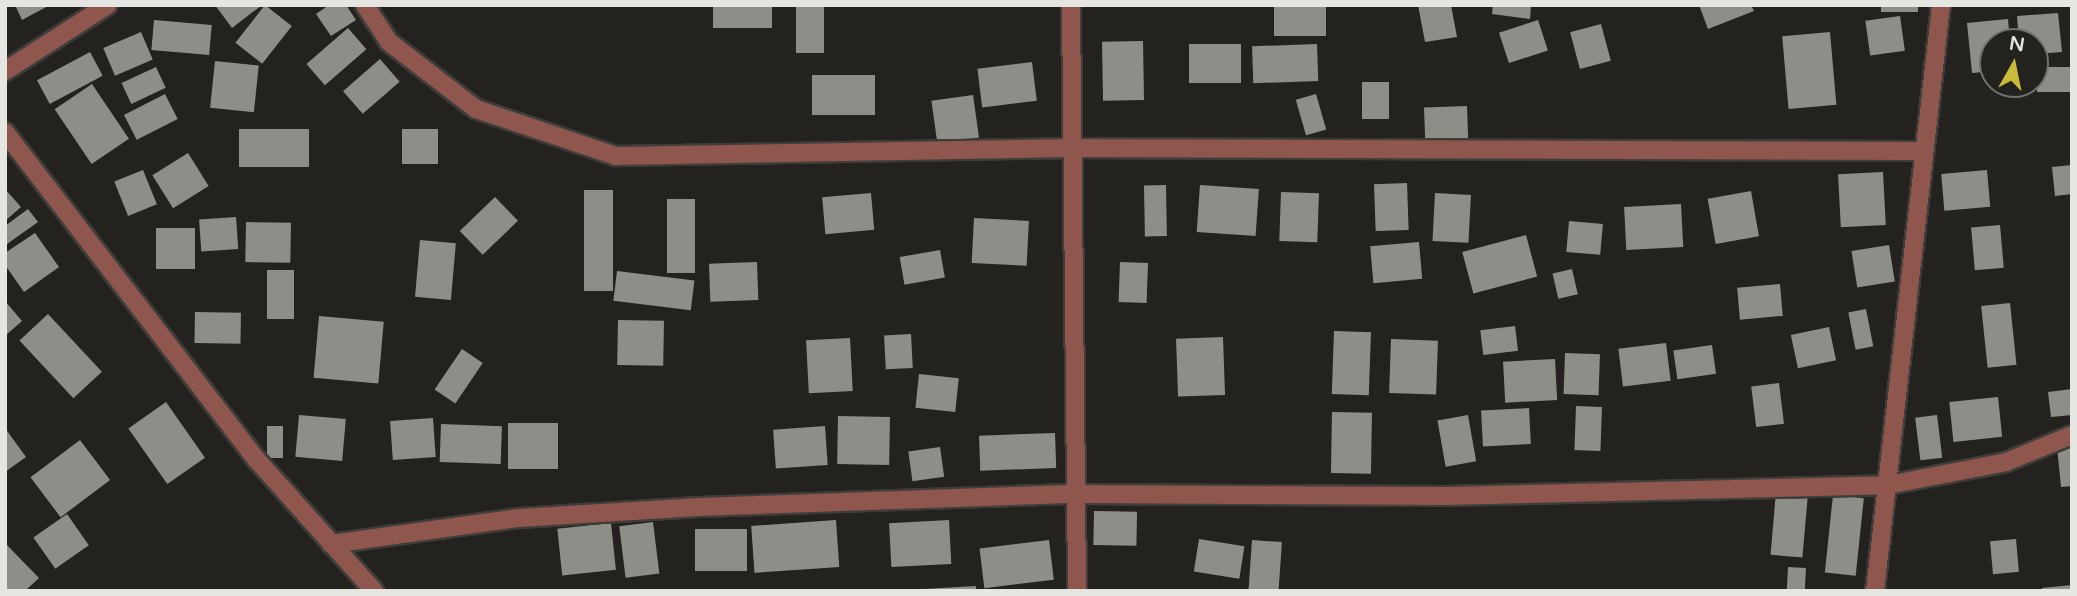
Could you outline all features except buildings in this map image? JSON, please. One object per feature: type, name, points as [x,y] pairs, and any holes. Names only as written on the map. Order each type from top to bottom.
[{"type":"street","points":[[5,71],[108,5]]},
{"type":"street","points":[[365,5],[389,42],[476,108],[616,156],[1073,148],[1923,151]]},
{"type":"street","points":[[1071,5],[1077,591]]},
{"type":"street","points":[[1875,591],[1941,5]]},
{"type":"street","points":[[5,132],[257,460],[374,591]]},
{"type":"street","points":[[331,544],[547,516],[1076,494],[1445,496],[1888,485],[2006,462],[2072,435]]}]
